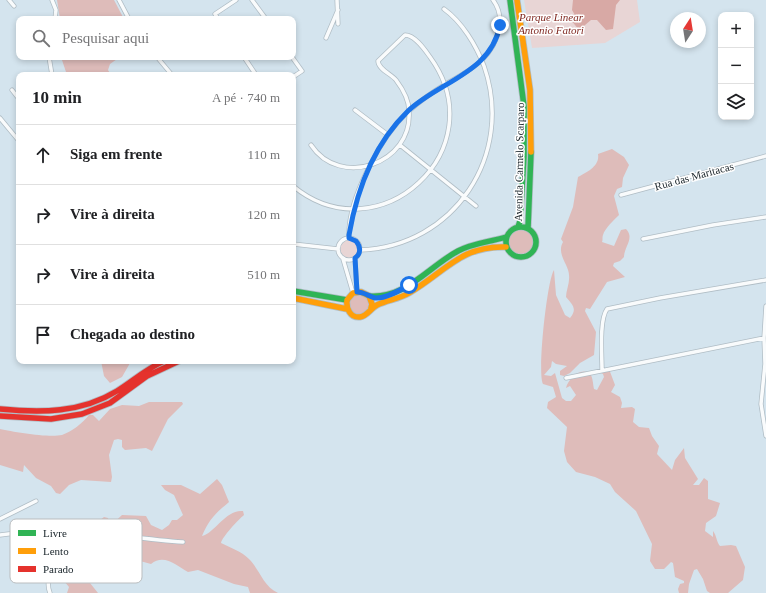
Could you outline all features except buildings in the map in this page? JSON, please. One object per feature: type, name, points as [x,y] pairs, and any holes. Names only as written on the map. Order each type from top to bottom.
[{"type":"main road","name":"Avenida Carmelo Scarparo","points":[[510,0],[523,91],[524,173],[520,221],[518,227]]},
{"type":"main road","name":"Avenida Carmelo Scarparo","points":[[517,0],[530,90],[532,131],[528,228]]},
{"type":"main road","points":[[518,227],[528,228],[535,236],[535,247],[529,255],[524,257],[513,255],[506,247],[506,237],[509,232],[518,227]]},
{"type":"main road","points":[[347,309],[347,300],[355,293],[365,293],[369,296],[377,298],[391,294],[409,285],[440,261],[459,250],[479,243],[506,237]]},
{"type":"main road","points":[[296,299],[347,309],[353,316],[362,317],[372,308],[413,291],[444,267],[462,256],[481,249],[506,247]]},
{"type":"main road","points":[[296,292],[347,300]]},
{"type":"main road","points":[[369,296],[372,308]]},
{"type":"main road","points":[[0,409],[51,413],[82,407],[117,390],[144,370],[157,364]]},
{"type":"main road","points":[[0,416],[51,419],[82,414],[110,403],[147,376],[173,364]]},
{"type":"street","points":[[9,0],[14,6]]},
{"type":"street","points":[[52,0],[56,10],[55,16]]},
{"type":"street","points":[[118,0],[127,16]]},
{"type":"street","points":[[216,16],[215,14],[236,0]]},
{"type":"street","points":[[252,0],[264,16]]},
{"type":"street","points":[[332,0],[337,1],[338,24]]},
{"type":"street","points":[[349,238],[354,208],[370,166],[388,135],[409,110],[445,84],[472,70],[482,61],[491,49],[498,31],[499,14],[493,0]]},
{"type":"street","points":[[360,250],[388,247],[416,237],[438,224],[464,196],[482,165],[490,137],[492,104],[490,89],[482,61],[468,35],[444,9]]},
{"type":"street","points":[[326,38],[338,10]]},
{"type":"street","points":[[296,188],[316,200],[341,207],[354,208],[380,205],[394,200],[414,188],[432,170],[443,150],[448,128],[449,104],[445,84],[439,71],[427,53],[408,35],[403,37],[380,59],[378,63],[403,90],[409,110],[407,128],[400,145],[384,159],[370,166],[346,167],[332,163],[320,156],[311,145]]},
{"type":"street","points":[[50,60],[52,72]]},
{"type":"street","points":[[160,60],[170,72]]},
{"type":"street","points":[[246,60],[253,72]]},
{"type":"street","points":[[294,60],[302,71],[296,75]]},
{"type":"street","points":[[12,90],[16,95]]},
{"type":"street","points":[[355,110],[388,135]]},
{"type":"street","points":[[0,118],[16,137]]},
{"type":"street","points":[[400,145],[476,206]]},
{"type":"street","name":"Rua das Maritacas","points":[[621,195],[766,156]]},
{"type":"street","points":[[643,240],[713,225],[766,217]]},
{"type":"street","points":[[355,293],[338,249],[342,240],[349,238],[356,241],[360,250]]},
{"type":"street","points":[[296,244],[338,249]]},
{"type":"street","points":[[355,293],[355,258],[360,250]]},
{"type":"street","points":[[343,259],[348,260],[355,258]]},
{"type":"street","points":[[602,370],[604,314],[608,309],[660,298],[766,280]]},
{"type":"street","points":[[766,306],[764,338],[765,364],[761,404],[766,436]]},
{"type":"street","points":[[566,378],[764,338]]},
{"type":"street","points":[[0,519],[36,501]]},
{"type":"street","points":[[0,535],[10,534]]},
{"type":"street","points":[[142,539],[183,542]]},
{"type":"street","points":[[50,593],[51,583]]},
{"type":"green space","name":"Parque Linear Antonio Fatori","points":[[524,0],[637,0],[640,22],[605,43],[532,48]]},
{"type":"green space","points":[[349,240],[355,243],[358,249],[355,255],[349,258],[343,255],[340,249],[343,243]]},
{"type":"shaded area","points":[[57,0],[114,0],[122,16],[60,16]]},
{"type":"shaded area","points":[[573,0],[620,0],[616,5],[613,29],[606,30],[597,20],[591,20],[579,30],[571,20],[576,17],[572,10]]},
{"type":"shaded area","points":[[62,60],[116,60],[110,64],[108,70],[109,72],[66,72]]},
{"type":"shaded area","points":[[612,149],[624,157],[629,165],[623,178],[622,187],[617,189],[614,196],[619,215],[606,230],[603,235],[602,242],[614,246],[621,230],[626,229],[628,232],[629,239],[624,257],[620,261],[614,263],[613,266],[625,277],[607,282],[590,309],[586,308],[585,311],[596,332],[594,355],[580,363],[570,373],[564,376],[560,375],[560,371],[567,366],[556,364],[552,361],[551,367],[544,375],[551,376],[555,373],[562,398],[566,401],[571,401],[576,395],[570,386],[566,388],[569,381],[575,375],[583,372],[590,374],[594,389],[597,390],[604,377],[603,374],[599,372],[609,369],[615,385],[611,392],[620,397],[622,403],[621,408],[632,407],[635,409],[633,422],[639,427],[649,428],[652,436],[659,446],[657,454],[672,470],[675,460],[684,448],[685,458],[698,479],[693,485],[699,485],[704,478],[708,481],[708,499],[720,503],[716,516],[706,523],[705,531],[713,537],[713,531],[720,546],[736,546],[745,567],[743,580],[728,593],[710,593],[707,591],[703,579],[697,569],[694,570],[689,584],[688,593],[679,593],[678,589],[680,584],[684,583],[684,581],[675,577],[673,563],[671,562],[664,569],[655,569],[650,561],[652,544],[636,511],[615,492],[610,484],[595,477],[576,472],[567,462],[564,451],[567,427],[547,408],[548,402],[556,397],[553,387],[543,384],[541,377],[542,346],[551,277],[554,270],[556,295],[565,315],[570,318],[574,312],[574,309],[566,297],[569,275],[561,251],[563,242],[561,239],[573,207],[578,177],[589,171],[595,165],[598,154]]},
{"type":"shaded area","points":[[521,230],[526,231],[532,237],[532,247],[526,253],[521,254],[516,253],[510,247],[509,242],[510,237],[516,231]]},
{"type":"shaded area","points":[[359,294],[366,297],[369,304],[366,311],[359,314],[352,311],[349,304],[352,297]]},
{"type":"shaded area","points":[[102,364],[129,364],[122,377],[110,383],[104,376]]},
{"type":"shaded area","points":[[149,402],[182,402],[183,404],[168,419],[152,451],[146,448],[125,450],[122,447],[122,440],[114,440],[109,455],[112,477],[111,482],[81,480],[69,485],[60,494],[56,493],[51,486],[36,478],[24,465],[23,472],[0,465],[0,429],[40,435],[62,435],[77,427],[89,415],[93,415],[99,421],[110,409],[122,405],[139,406]]},
{"type":"shaded area","points":[[217,479],[222,485],[229,502],[213,517],[202,536],[207,534],[226,517],[237,511],[243,511],[244,515],[227,533],[221,543],[246,556],[253,563],[265,582],[278,593],[250,593],[248,587],[234,584],[198,570],[188,572],[166,560],[156,561],[151,564],[142,562],[142,519],[118,519],[122,515],[146,516],[151,525],[162,530],[169,525],[172,520],[177,520],[183,515],[174,495],[165,490],[161,485],[181,485],[200,494]]},
{"type":"shaded area","points":[[66,583],[90,583],[98,593],[67,593],[69,587]]},
{"type":"traffic: fast","points":[[510,0],[524,106],[524,156],[520,221],[518,227]]},
{"type":"traffic: fast","points":[[528,228],[531,152]]},
{"type":"traffic: fast","points":[[521,227],[532,231],[536,242],[532,253],[521,257],[510,253],[506,242],[510,231],[521,227]]},
{"type":"traffic: fast","points":[[369,296],[382,296],[406,287],[464,248],[506,237]]},
{"type":"traffic: fast","points":[[296,292],[347,300]]},
{"type":"traffic: slow","points":[[517,0],[530,90],[531,152]]},
{"type":"traffic: slow","points":[[371,308],[372,304],[369,296],[361,292],[353,293],[347,300],[349,312],[354,316],[360,317],[367,314],[377,305],[409,293],[465,255],[490,248],[506,247]]},
{"type":"traffic: slow","points":[[296,299],[347,309]]},
{"type":"traffic: jam","points":[[0,409],[46,411],[60,410],[89,404],[117,391],[157,364]]},
{"type":"traffic: jam","points":[[0,416],[51,419],[82,414],[110,403],[147,376],[173,364]]},
{"type":"route","points":[[409,285],[391,294],[377,298],[369,296],[365,293],[357,292],[355,285],[355,258],[358,255],[360,248],[356,241],[349,238],[349,235],[354,208],[361,187],[378,151],[388,135],[409,110],[445,84],[472,70],[482,61],[496,40],[500,25]]}]
